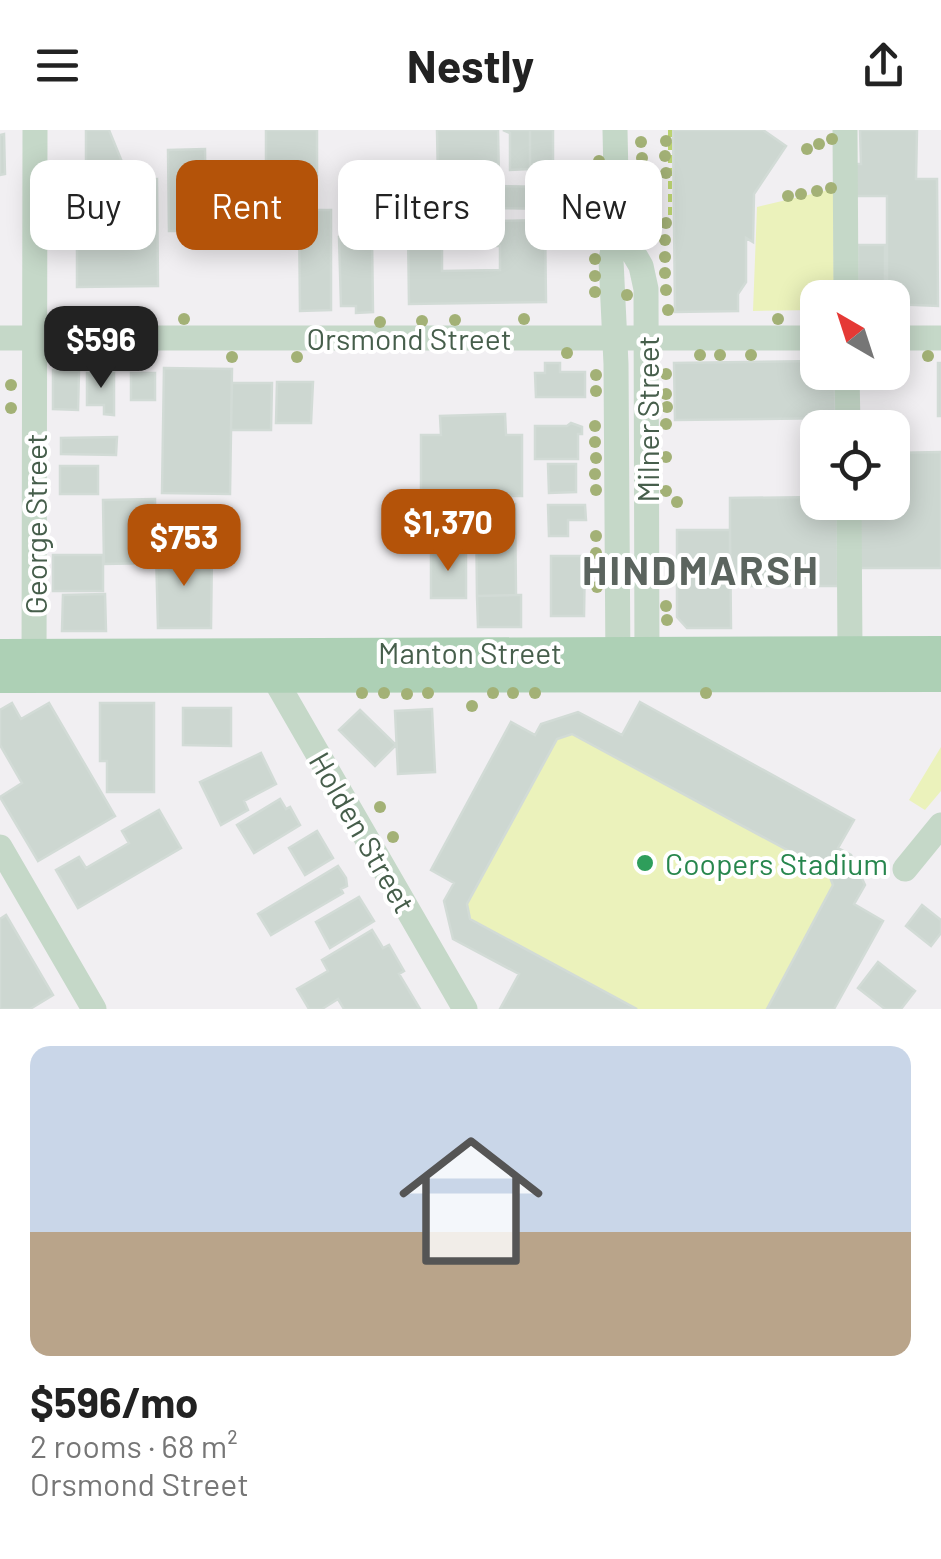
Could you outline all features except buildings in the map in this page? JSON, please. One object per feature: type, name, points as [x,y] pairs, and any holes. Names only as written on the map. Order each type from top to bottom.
[{"type":"main road","name":"Manton Street","points":[[633,665],[850,651],[941,651]]},
{"type":"main road","name":"Manton Street","points":[[0,654],[34,666]]},
{"type":"main road","name":"Manton Street","points":[[0,678],[34,666],[273,664],[633,665],[941,677]]},
{"type":"street","name":"George Street","points":[[34,666],[35,130]]},
{"type":"street","name":"Milner Street","points":[[615,130],[616,160]]},
{"type":"street","points":[[845,130],[846,280]]},
{"type":"street","name":"Milner Street","points":[[612,250],[613,338],[633,665]]},
{"type":"street","name":"Milner Street","points":[[631,250],[646,289],[633,665]]},
{"type":"street","name":"Orsmond Street","points":[[0,338],[800,338]]},
{"type":"street","points":[[910,338],[941,338]]},
{"type":"street","points":[[848,520],[850,651]]},
{"type":"street","name":"Holden Street","points":[[273,664],[465,1009]]},
{"type":"street","points":[[905,869],[941,825]]},
{"type":"street","points":[[0,847],[94,1009]]},
{"type":"path","points":[[670,130],[670,215]]},
{"type":"green space","points":[[833,189],[834,280],[800,280],[800,310],[753,311],[757,207]]},
{"type":"green space","name":"Coopers Stadium","points":[[640,702],[854,820],[839,848],[851,855],[865,885],[854,904],[883,921],[834,1009],[500,1009],[519,974],[453,939],[444,901],[454,883],[431,870],[511,722],[535,734],[541,724],[578,712],[622,735]]},
{"type":"green space","points":[[941,747],[941,791],[925,810],[909,800]]},
{"type":"place","name":"Coopers Stadium","points":[[645,863]]},
{"type":"district","name":"HINDMARSH","points":[[701,569]]}]
